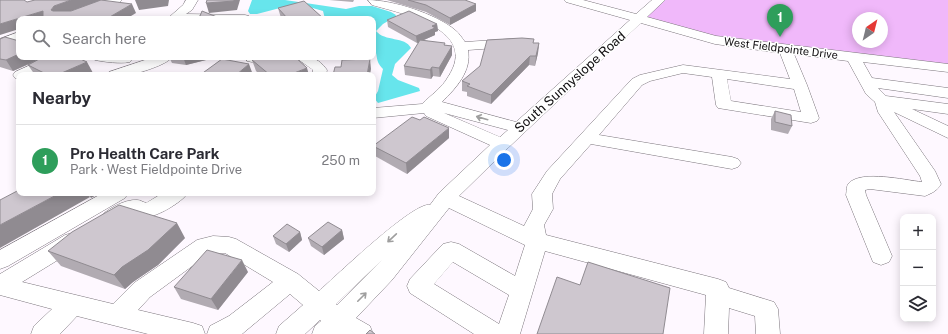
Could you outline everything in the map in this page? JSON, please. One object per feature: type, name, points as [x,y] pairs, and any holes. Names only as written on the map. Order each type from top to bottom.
[{"type":"street","points":[[72,16],[116,0]]},
{"type":"street","points":[[177,16],[188,7],[192,0]]},
{"type":"street","points":[[374,0],[376,3],[420,15],[433,21],[453,34],[461,46],[463,59],[457,76],[426,109]]},
{"type":"street","name":"West Fieldpointe Drive","points":[[570,0],[715,40],[948,68]]},
{"type":"street","name":"South Sunnyslope Road","points":[[331,327],[384,274],[446,198],[502,144],[660,0]]},
{"type":"street","points":[[0,43],[16,37]]},
{"type":"street","points":[[461,46],[522,42]]},
{"type":"street","points":[[719,74],[724,105],[811,118],[800,85],[785,49]]},
{"type":"street","points":[[853,57],[874,94],[882,100],[948,133]]},
{"type":"street","points":[[26,72],[52,60]]},
{"type":"street","points":[[115,72],[124,60]]},
{"type":"street","points":[[123,72],[159,60]]},
{"type":"street","points":[[307,60],[318,67],[320,72]]},
{"type":"street","points":[[508,334],[537,241],[534,225],[543,209],[542,194],[553,175],[637,82],[645,78],[683,69],[800,85]]},
{"type":"street","points":[[867,82],[948,93]]},
{"type":"street","points":[[882,100],[948,109]]},
{"type":"street","points":[[881,256],[856,195],[856,187],[868,182],[925,189],[932,184],[929,175],[886,112],[882,100]]},
{"type":"street","points":[[376,113],[426,109],[438,106],[520,128]]},
{"type":"street","points":[[426,109],[430,113],[502,144]]},
{"type":"street","points":[[587,138],[732,163]]},
{"type":"street","points":[[0,260],[113,196]]},
{"type":"street","points":[[173,196],[154,208],[146,210],[137,207],[129,208],[16,274],[7,281],[5,287],[194,334]]},
{"type":"street","points":[[446,198],[537,241],[718,289],[716,334]]},
{"type":"street","name":"South Sunnyslope Road","points":[[288,334],[400,231],[446,198]]},
{"type":"street","points":[[118,316],[142,290],[204,246],[212,243],[229,245],[290,281],[319,306],[331,327],[361,334]]},
{"type":"street","points":[[495,334],[418,286],[451,250],[522,291]]},
{"type":"street","points":[[219,334],[238,324],[290,281]]},
{"type":"street","points":[[717,294],[766,309],[768,334]]},
{"type":"street","points":[[43,334],[73,304]]},
{"type":"shaded area","points":[[659,0],[948,0],[948,68],[743,44],[639,19]]},
{"type":"water","points":[[252,0],[285,0],[346,9],[359,6],[372,6],[396,15],[376,31],[376,16],[324,16],[323,11],[309,7],[280,8],[257,14],[250,14],[248,11]]},
{"type":"water","points":[[376,31],[384,37],[400,40],[408,44],[411,48],[395,64],[392,75],[398,80],[419,88],[420,91],[378,103],[376,100],[376,94],[383,69],[377,60]]},
{"type":"building","points":[[0,0],[24,0],[27,2],[35,0],[71,0],[54,6],[51,10],[53,11],[71,11],[101,0],[132,4],[111,16],[43,16],[43,11],[26,16],[16,16],[16,19],[0,24]]},
{"type":"building","points":[[207,0],[234,0],[234,1],[206,3]]},
{"type":"building","points":[[408,0],[465,0],[476,4],[450,18],[426,5]]},
{"type":"building","points":[[304,1],[321,16],[285,16],[278,8]]},
{"type":"building","points":[[202,11],[214,16],[200,16]]},
{"type":"building","points":[[409,11],[437,24],[432,26],[435,28],[416,36],[387,20]]},
{"type":"building","points":[[5,37],[16,40],[16,55],[6,60],[0,59],[0,39]]},
{"type":"building","points":[[522,38],[534,39],[533,43],[539,43],[536,56],[530,56],[491,95],[467,86],[470,84],[462,81],[480,66],[487,40]]},
{"type":"building","points":[[420,40],[445,43],[444,45],[452,46],[439,68],[432,67],[430,70],[404,66]]},
{"type":"building","points":[[37,60],[83,60],[87,62],[64,72],[42,72],[28,65]]},
{"type":"building","points":[[221,60],[249,64],[240,72],[204,72]]},
{"type":"building","points":[[252,60],[298,60],[307,68],[297,72],[266,72]]},
{"type":"building","points":[[342,60],[370,60],[368,72],[334,72],[335,67],[341,67]]},
{"type":"building","points":[[775,111],[791,115],[792,126],[775,122]]},
{"type":"building","points":[[412,117],[420,120],[424,117],[449,128],[406,163],[376,148],[376,144]]},
{"type":"building","points":[[16,192],[16,196],[54,196],[0,225],[0,200]]},
{"type":"building","points":[[119,205],[177,223],[148,250],[122,267],[114,275],[48,251],[72,232]]},
{"type":"building","points":[[328,222],[342,230],[322,247],[308,238]]},
{"type":"building","points":[[287,224],[300,232],[286,244],[273,236]]},
{"type":"building","points":[[207,250],[242,260],[211,299],[174,287]]},
{"type":"building","points":[[588,262],[670,288],[663,334],[537,334],[557,277],[580,285]]},
{"type":"building","points":[[370,330],[375,334],[366,334]]},
{"type":"place","name":"Pro Health Care Park","points":[[780,37]]}]
